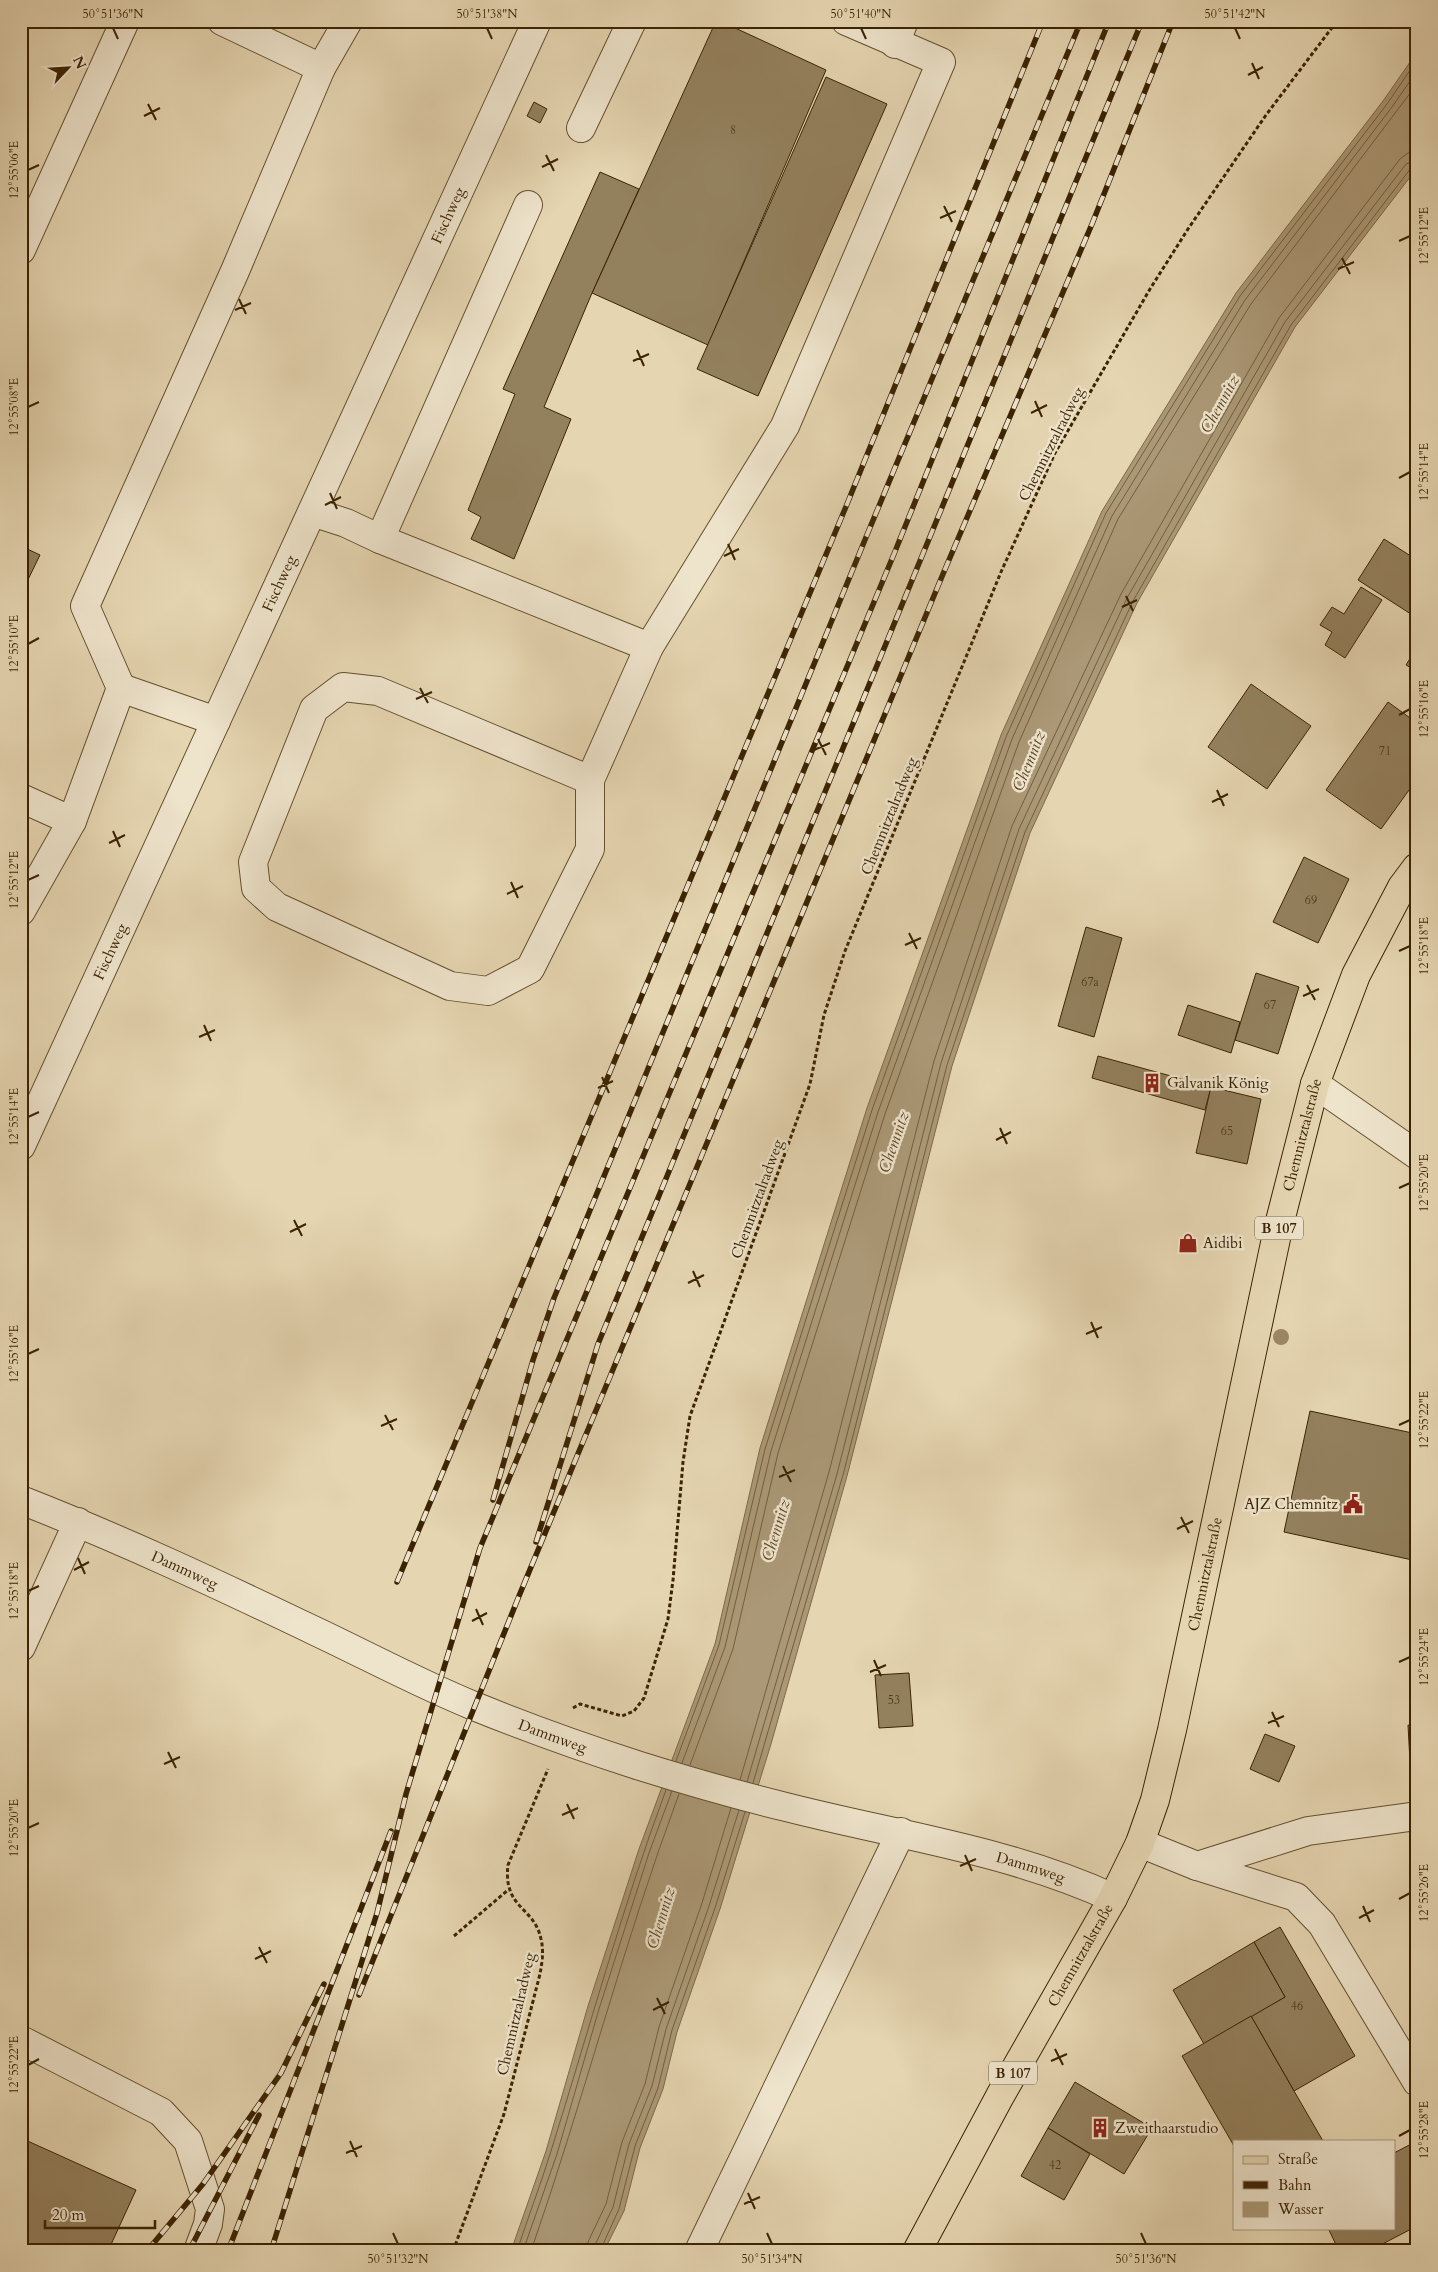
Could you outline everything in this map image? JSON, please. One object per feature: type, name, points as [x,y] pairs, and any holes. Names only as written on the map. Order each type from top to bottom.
[{"type":"main road","name":"Chemnitztalstraße","points":[[917,2251],[1000,2096],[1113,1898],[1140,1843],[1155,1800],[1172,1730],[1278,1229],[1315,1084],[1356,975],[1402,887],[1417,867]]},
{"type":"street","points":[[21,250],[125,21]]},
{"type":"street","points":[[222,21],[322,68]]},
{"type":"street","points":[[21,911],[72,821],[121,688],[85,606],[235,271],[322,68],[348,21]]},
{"type":"street","name":"Fischweg","points":[[21,1146],[537,21]]},
{"type":"street","points":[[581,128],[632,21]]},
{"type":"street","points":[[590,780],[378,691],[343,687],[314,709],[253,862],[256,888],[277,907],[450,986],[488,991],[530,968],[590,849],[590,780],[649,647],[785,426],[941,62],[900,32],[846,21]]},
{"type":"street","points":[[380,539],[528,205]]},
{"type":"street","points":[[312,512],[346,523],[380,539],[649,647]]},
{"type":"street","points":[[121,688],[216,721]]},
{"type":"street","points":[[21,798],[72,821]]},
{"type":"street","points":[[1315,1084],[1417,1155]]},
{"type":"street","name":"Dammweg","points":[[21,1500],[78,1522],[286,1617],[444,1693],[560,1738],[640,1766],[787,1807],[901,1832],[1016,1862],[1083,1884],[1113,1898]]},
{"type":"street","points":[[21,1647],[78,1522]]},
{"type":"street","points":[[1197,1866],[1308,1831],[1417,1816]]},
{"type":"street","points":[[699,2251],[901,1832]]},
{"type":"street","points":[[1140,1843],[1197,1866],[1296,1897],[1322,1924],[1417,2082]]},
{"type":"street","points":[[21,2040],[161,2112],[188,2141],[210,2209],[208,2224],[198,2251]]},
{"type":"path","name":"Chemnitztalradweg","points":[[453,2251],[504,2114],[542,1961],[541,1938],[536,1928],[508,1890],[506,1880],[508,1865],[574,1706],[580,1704],[622,1716],[634,1711],[644,1698],[668,1619],[673,1580],[682,1462],[690,1416],[810,1084],[824,1015],[845,951],[1001,572],[1055,453],[1150,289],[1251,137],[1337,21]]},
{"type":"path","points":[[454,1936],[508,1890]]},
{"type":"water","name":"Chemnitz","points":[[1417,52],[1417,168],[1295,327],[1137,603],[1030,833],[952,1066],[847,1476],[771,1744],[720,1909],[677,2032],[663,2089],[640,2148],[624,2211],[604,2251],[511,2251],[546,2151],[588,2006],[639,1849],[715,1644],[760,1448],[867,1108],[1001,735],[1102,511],[1236,293],[1383,101]]},
{"type":"building","points":[[716,21],[720,21],[826,70],[708,345],[592,293]]},
{"type":"building","points":[[826,77],[887,104],[758,396],[697,369]]},
{"type":"building","points":[[534,102],[547,109],[540,123],[527,116]]},
{"type":"building","points":[[600,172],[639,189],[592,293],[544,407],[571,419],[514,559],[471,539],[481,517],[468,510],[515,394],[503,389]]},
{"type":"building","points":[[1384,539],[1417,560],[1417,618],[1358,580]]},
{"type":"building","points":[[21,546],[40,555],[21,594]]},
{"type":"building","points":[[1361,587],[1382,600],[1345,658],[1325,645],[1332,632],[1320,625],[1332,607],[1344,614]]},
{"type":"building","points":[[1417,647],[1417,671],[1406,665]]},
{"type":"building","points":[[1251,684],[1311,726],[1267,789],[1208,747]]},
{"type":"building","points":[[1388,702],[1417,723],[1417,779],[1381,829],[1326,790]]},
{"type":"building","points":[[1304,857],[1349,879],[1318,943],[1273,922]]},
{"type":"building","points":[[1086,927],[1122,938],[1094,1037],[1058,1026]]},
{"type":"building","points":[[1256,973],[1299,987],[1278,1054],[1235,1040]]},
{"type":"building","points":[[1188,1005],[1240,1022],[1231,1053],[1178,1035]]},
{"type":"building","name":"Galvanik König","points":[[1098,1056],[1211,1087],[1205,1110],[1092,1078]]},
{"type":"building","points":[[1211,1087],[1261,1099],[1247,1164],[1196,1153]]},
{"type":"building","name":"AJZ Chemnitz","points":[[1310,1411],[1417,1434],[1417,1561],[1284,1532]]},
{"type":"building","points":[[909,1673],[913,1726],[879,1728],[875,1675]]},
{"type":"building","points":[[1408,1725],[1417,1727],[1417,1763],[1410,1762]]},
{"type":"building","points":[[1265,1734],[1295,1746],[1279,1782],[1250,1769]]},
{"type":"building","points":[[1280,1927],[1355,2056],[1294,2091],[1251,2016],[1285,1997],[1254,1942]]},
{"type":"building","points":[[1254,1942],[1285,1997],[1204,2044],[1173,1990]]},
{"type":"building","points":[[1251,2016],[1322,2140],[1233,2140],[1233,2144],[1182,2056]]},
{"type":"building","name":"Zweithaarstudio","points":[[1075,2082],[1152,2128],[1124,2174],[1048,2128]]},
{"type":"building","points":[[1048,2128],[1090,2154],[1064,2200],[1021,2176]]},
{"type":"building","points":[[21,2138],[136,2190],[108,2251],[40,2251],[21,2242]]},
{"type":"building","points":[[1417,2141],[1417,2226],[1369,2251],[1339,2251],[1329,2230],[1396,2230],[1396,2152]]},
{"type":"railway","points":[[397,1582],[845,509],[1043,21]]},
{"type":"railway","points":[[493,1500],[533,1360],[554,1298],[869,530],[1081,21]]},
{"type":"railway","points":[[271,2251],[377,1913],[406,1794],[480,1548],[894,554],[1109,21]]},
{"type":"railway","points":[[536,1542],[598,1344],[1142,21]]},
{"type":"railway","points":[[359,1995],[519,1596],[943,574],[1092,224],[1173,21]]},
{"type":"railway","points":[[228,2251],[391,1831]]},
{"type":"railway","points":[[147,2251],[203,2184],[281,2073],[324,1984]]},
{"type":"railway","points":[[189,2251],[259,2115]]},
{"type":"place","name":"Galvanik König","points":[[1152,1083]]},
{"type":"place","name":"Aidibi","points":[[1188,1243]]},
{"type":"place","name":"AJZ Chemnitz","points":[[1353,1504]]},
{"type":"place","name":"Zweithaarstudio","points":[[1100,2128]]}]
